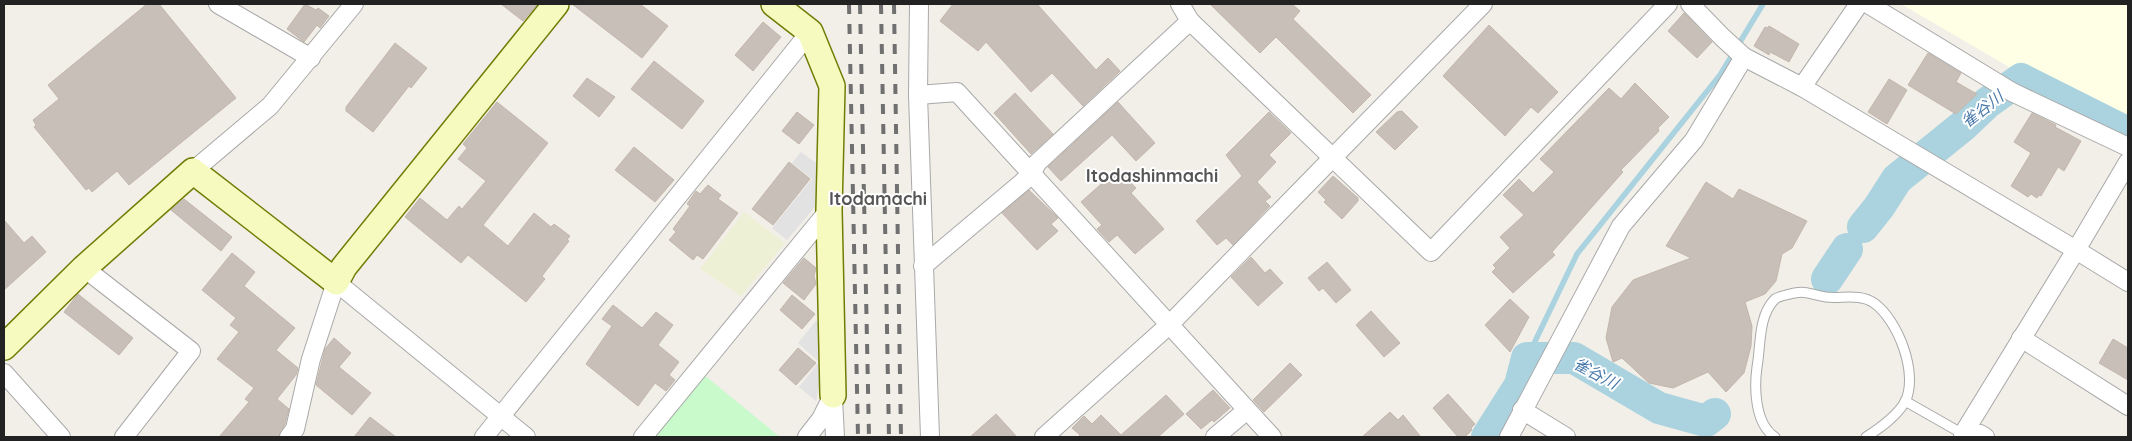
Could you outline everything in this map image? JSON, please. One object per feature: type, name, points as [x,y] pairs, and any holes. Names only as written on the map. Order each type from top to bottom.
[{"type":"street","points":[[4,346],[84,268],[193,171],[270,106],[354,4]]},
{"type":"street","points":[[289,437],[295,429],[311,359],[336,282],[344,267],[556,4]]},
{"type":"street","points":[[774,4],[810,32],[832,86],[829,210],[834,437]]},
{"type":"street","points":[[919,4],[918,95],[930,437]]},
{"type":"street","points":[[1180,4],[1190,21],[1431,252],[1668,4]]},
{"type":"street","points":[[1044,437],[1169,325],[1484,4]]},
{"type":"street","points":[[1690,4],[1740,54],[1802,87],[2128,282]]},
{"type":"street","points":[[1802,87],[1859,4]]},
{"type":"street","points":[[1868,4],[2005,87],[2128,147]]},
{"type":"street","points":[[226,6],[311,58]]},
{"type":"street","points":[[923,266],[1031,174],[1038,163],[1190,21]]},
{"type":"street","points":[[484,437],[810,32]]},
{"type":"street","points":[[1509,437],[1621,226],[1694,140],[1740,54]]},
{"type":"street","points":[[918,95],[957,92],[1272,437]]},
{"type":"street","points":[[1962,436],[2128,162]]},
{"type":"street","points":[[193,171],[336,282],[526,437]]},
{"type":"street","points":[[643,437],[829,210]]},
{"type":"street","points":[[84,268],[191,351],[124,437]]},
{"type":"street","points":[[2021,338],[2128,406]]},
{"type":"street","points":[[4,373],[61,437]]},
{"type":"street","points":[[807,437],[821,419],[833,395]]},
{"type":"street","points":[[1215,437],[1247,410]]},
{"type":"street","points":[[1522,410],[1566,437]]},
{"type":"street","points":[[1962,436],[1980,434],[1985,437]]},
{"type":"lane","points":[[1775,437],[1769,433],[1760,413],[1754,388],[1764,315],[1776,298],[1801,290],[1826,297],[1854,296],[1874,302],[1900,336],[1910,374],[1905,401],[1888,422],[1866,437]]},
{"type":"lane","points":[[1905,401],[1962,436]]},
{"type":"shaded area","points":[[1901,4],[2128,4],[2128,124],[2009,67]]},
{"type":"shaded area","points":[[801,152],[816,163],[820,201],[787,240],[772,228],[812,179],[792,163]]},
{"type":"shaded area","points":[[744,212],[785,243],[741,296],[700,269]]},
{"type":"shaded area","points":[[816,321],[821,323],[823,367],[816,401],[799,387],[819,362],[798,343]]},
{"type":"green space","points":[[703,374],[780,437],[653,437]]},
{"type":"building","points":[[147,4],[159,4],[236,98],[129,185],[117,171],[92,192],[89,188],[86,190],[34,127],[36,125],[33,120],[59,99],[48,85]]},
{"type":"building","points":[[305,4],[316,10],[318,8],[329,16],[320,28],[317,25],[304,42],[287,29]]},
{"type":"building","points":[[501,4],[538,4],[523,21]]},
{"type":"building","points":[[572,4],[640,4],[668,26],[642,58]]},
{"type":"building","points":[[953,4],[1037,4],[1096,70],[1108,58],[1120,71],[1083,106],[1052,73],[1031,92],[986,42],[978,51],[940,21]]},
{"type":"building","points":[[1210,4],[1292,4],[1300,11],[1293,19],[1371,95],[1353,113],[1276,37],[1260,53]]},
{"type":"building","points":[[1684,13],[1712,42],[1697,58],[1668,31]]},
{"type":"building","points":[[763,22],[781,37],[753,71],[735,55]]},
{"type":"building","points":[[1489,25],[1558,92],[1538,113],[1531,107],[1505,136],[1443,76]]},
{"type":"building","points":[[1769,26],[1799,44],[1789,62],[1770,52],[1769,55],[1754,46],[1765,27]]},
{"type":"building","points":[[395,43],[427,68],[411,88],[409,86],[373,132],[346,111],[346,107]]},
{"type":"building","points":[[1928,53],[1961,73],[1956,82],[1977,94],[1956,114],[1908,85]]},
{"type":"building","points":[[654,61],[704,101],[682,129],[631,89]]},
{"type":"building","points":[[587,78],[615,97],[599,117],[573,96]]},
{"type":"building","points":[[1889,79],[1907,90],[1887,124],[1868,112]]},
{"type":"building","points":[[1635,83],[1669,117],[1658,128],[1659,131],[1621,170],[1623,172],[1552,252],[1555,255],[1513,293],[1492,272],[1496,268],[1493,265],[1510,248],[1500,237],[1524,215],[1503,195],[1519,179],[1533,193],[1554,172],[1540,159],[1609,88],[1621,99]]},
{"type":"building","points":[[1015,93],[1053,134],[1031,154],[994,113]]},
{"type":"building","points":[[497,102],[548,143],[483,225],[508,246],[534,213],[551,227],[554,224],[570,236],[567,240],[569,241],[542,276],[545,279],[526,302],[468,255],[461,263],[405,217],[420,198],[447,220],[459,206],[462,209],[486,181],[458,159],[467,148],[463,144]]},
{"type":"building","points":[[1118,102],[1155,143],[1136,161],[1112,135],[1061,181],[1048,167]]},
{"type":"building","points":[[1402,111],[1418,127],[1395,150],[1376,132],[1397,112]]},
{"type":"building","points":[[797,112],[814,125],[799,144],[782,131]]},
{"type":"building","points":[[1269,112],[1291,133],[1269,155],[1276,162],[1257,182],[1271,197],[1265,201],[1270,206],[1233,245],[1226,238],[1217,245],[1196,221],[1242,176],[1226,155]]},
{"type":"building","points":[[2032,113],[2081,141],[2064,171],[2058,167],[2041,196],[2039,195],[2037,198],[2031,194],[2028,197],[2011,186],[2031,153],[2014,142]]},
{"type":"building","points":[[634,147],[674,180],[655,202],[615,170]]},
{"type":"building","points":[[789,162],[810,179],[773,225],[752,209]]},
{"type":"building","points":[[1118,169],[1136,188],[1131,193],[1164,229],[1135,254],[1117,235],[1109,242],[1097,229],[1102,225],[1081,202]]},
{"type":"building","points":[[1333,176],[1358,198],[1358,201],[1342,219],[1324,202],[1326,200],[1318,192]]},
{"type":"building","points":[[1706,182],[1733,199],[1739,189],[1807,221],[1792,248],[1782,254],[1776,281],[1765,294],[1745,302],[1752,326],[1751,346],[1744,373],[1726,392],[1708,372],[1673,388],[1649,383],[1622,358],[1613,362],[1606,338],[1612,307],[1633,280],[1691,258],[1666,246]]},
{"type":"building","points":[[708,185],[721,195],[718,199],[738,213],[703,259],[697,255],[693,260],[669,240],[676,232],[673,229],[690,206],[687,204],[696,191],[700,194]]},
{"type":"building","points":[[1029,190],[1058,218],[1051,224],[1058,231],[1037,250],[1002,213]]},
{"type":"building","points":[[184,199],[232,237],[221,251],[171,210]]},
{"type":"building","points":[[4,220],[24,243],[32,236],[46,252],[4,290]]},
{"type":"building","points":[[232,253],[255,272],[244,286],[295,328],[276,350],[298,368],[296,375],[277,399],[289,409],[279,437],[219,437],[249,402],[245,399],[254,388],[217,359],[239,332],[230,325],[236,318],[202,290]]},
{"type":"building","points":[[1251,257],[1265,273],[1270,269],[1283,283],[1258,306],[1231,277]]},
{"type":"building","points":[[804,258],[816,268],[814,276],[816,284],[804,300],[783,283]]},
{"type":"building","points":[[1327,262],[1351,290],[1336,303],[1323,288],[1319,291],[1308,278]]},
{"type":"building","points":[[78,294],[133,338],[119,355],[64,312]]},
{"type":"building","points":[[792,295],[815,314],[802,329],[780,310]]},
{"type":"building","points":[[1510,299],[1529,317],[1510,352],[1485,325]]},
{"type":"building","points":[[613,305],[642,328],[656,312],[673,325],[658,345],[679,362],[669,375],[675,380],[666,391],[655,383],[638,406],[586,364],[612,326],[602,319]]},
{"type":"building","points":[[1371,311],[1400,343],[1384,357],[1356,325]]},
{"type":"building","points":[[334,338],[351,353],[339,367],[371,393],[352,415],[316,385],[325,349]]},
{"type":"building","points":[[2113,339],[2128,348],[2128,380],[2099,363]]},
{"type":"building","points":[[798,348],[816,363],[796,385],[779,370]]},
{"type":"building","points":[[1290,363],[1302,375],[1264,412],[1253,400]]},
{"type":"building","points":[[1213,390],[1230,408],[1214,422],[1212,420],[1201,429],[1186,414]]},
{"type":"building","points":[[1448,394],[1475,424],[1465,437],[1458,437],[1433,408]]},
{"type":"building","points":[[1166,395],[1184,414],[1158,437],[1078,437],[1080,435],[1072,428],[1084,416],[1092,424],[1101,415],[1121,435]]},
{"type":"building","points":[[1390,412],[1398,420],[1403,415],[1421,437],[1362,437]]},
{"type":"building","points":[[996,414],[1017,437],[970,437]]},
{"type":"building","points":[[370,417],[396,437],[354,437]]},
{"type":"waterway","points":[[1527,358],[1577,254],[1720,75],[1763,4]]},
{"type":"waterway","name":"雀谷川","points":[[1863,227],[1897,179],[1964,125],[1987,103],[2021,79],[2128,133]]},
{"type":"waterway","name":"雀谷川","points":[[1827,279],[1847,249]]},
{"type":"waterway","name":"雀谷川","points":[[1487,437],[1520,385],[1527,358],[1574,358],[1659,408],[1706,421],[1715,414]]},
{"type":"railway","points":[[849,4],[858,437]]},
{"type":"railway","points":[[860,4],[869,437]]},
{"type":"railway","points":[[881,4],[889,437]]},
{"type":"railway","points":[[894,4],[901,437]]},
{"type":"district","name":"Itodashinmachi","points":[[1152,175]]},
{"type":"district","name":"Itodamachi","points":[[878,198]]}]
